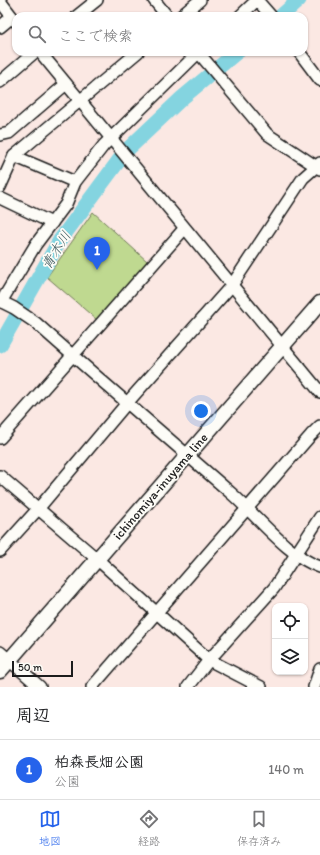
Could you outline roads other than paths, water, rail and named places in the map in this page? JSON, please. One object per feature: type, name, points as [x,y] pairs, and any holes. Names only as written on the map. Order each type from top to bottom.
[{"type":"main road","name":"ichinomiya-inuyama line","points":[[0,671],[5,656],[97,559],[320,303]]},
{"type":"street","points":[[82,12],[97,0]]},
{"type":"street","points":[[154,0],[164,12]]},
{"type":"street","points":[[186,12],[200,0]]},
{"type":"street","points":[[244,12],[257,0],[268,12]]},
{"type":"street","points":[[0,1],[12,16]]},
{"type":"street","points":[[0,27],[12,20]]},
{"type":"street","points":[[0,82],[29,56]]},
{"type":"street","points":[[43,56],[184,229],[232,284],[320,392]]},
{"type":"street","points":[[0,187],[14,156],[133,56]]},
{"type":"street","points":[[194,56],[111,138],[75,182],[66,204],[36,244],[0,302],[14,308],[36,323],[187,454],[296,554],[309,563],[320,567]]},
{"type":"street","points":[[0,551],[38,509],[127,403],[232,284],[303,178],[319,166],[267,134],[201,56]]},
{"type":"street","points":[[302,56],[320,80]]},
{"type":"street","points":[[0,135],[9,133],[66,84]]},
{"type":"street","points":[[14,156],[75,182]]},
{"type":"street","points":[[0,198],[52,223]]},
{"type":"street","points":[[0,438],[184,229]]},
{"type":"street","points":[[92,687],[310,435],[320,426]]},
{"type":"street","points":[[0,476],[97,559],[210,660],[259,687]]},
{"type":"street","points":[[188,687],[274,588],[320,517]]},
{"type":"street","points":[[5,656],[40,687]]},
{"type":"street","points":[[314,687],[320,669]]},
{"type":"waterway","name":"青木川","points":[[286,12],[299,0]]},
{"type":"waterway","name":"青木川","points":[[128,149],[182,98],[232,56]]},
{"type":"waterway","name":"青木川","points":[[0,345],[60,240],[120,159]]},
{"type":"place","name":"柏森長畑公園","points":[[97,270]]}]
